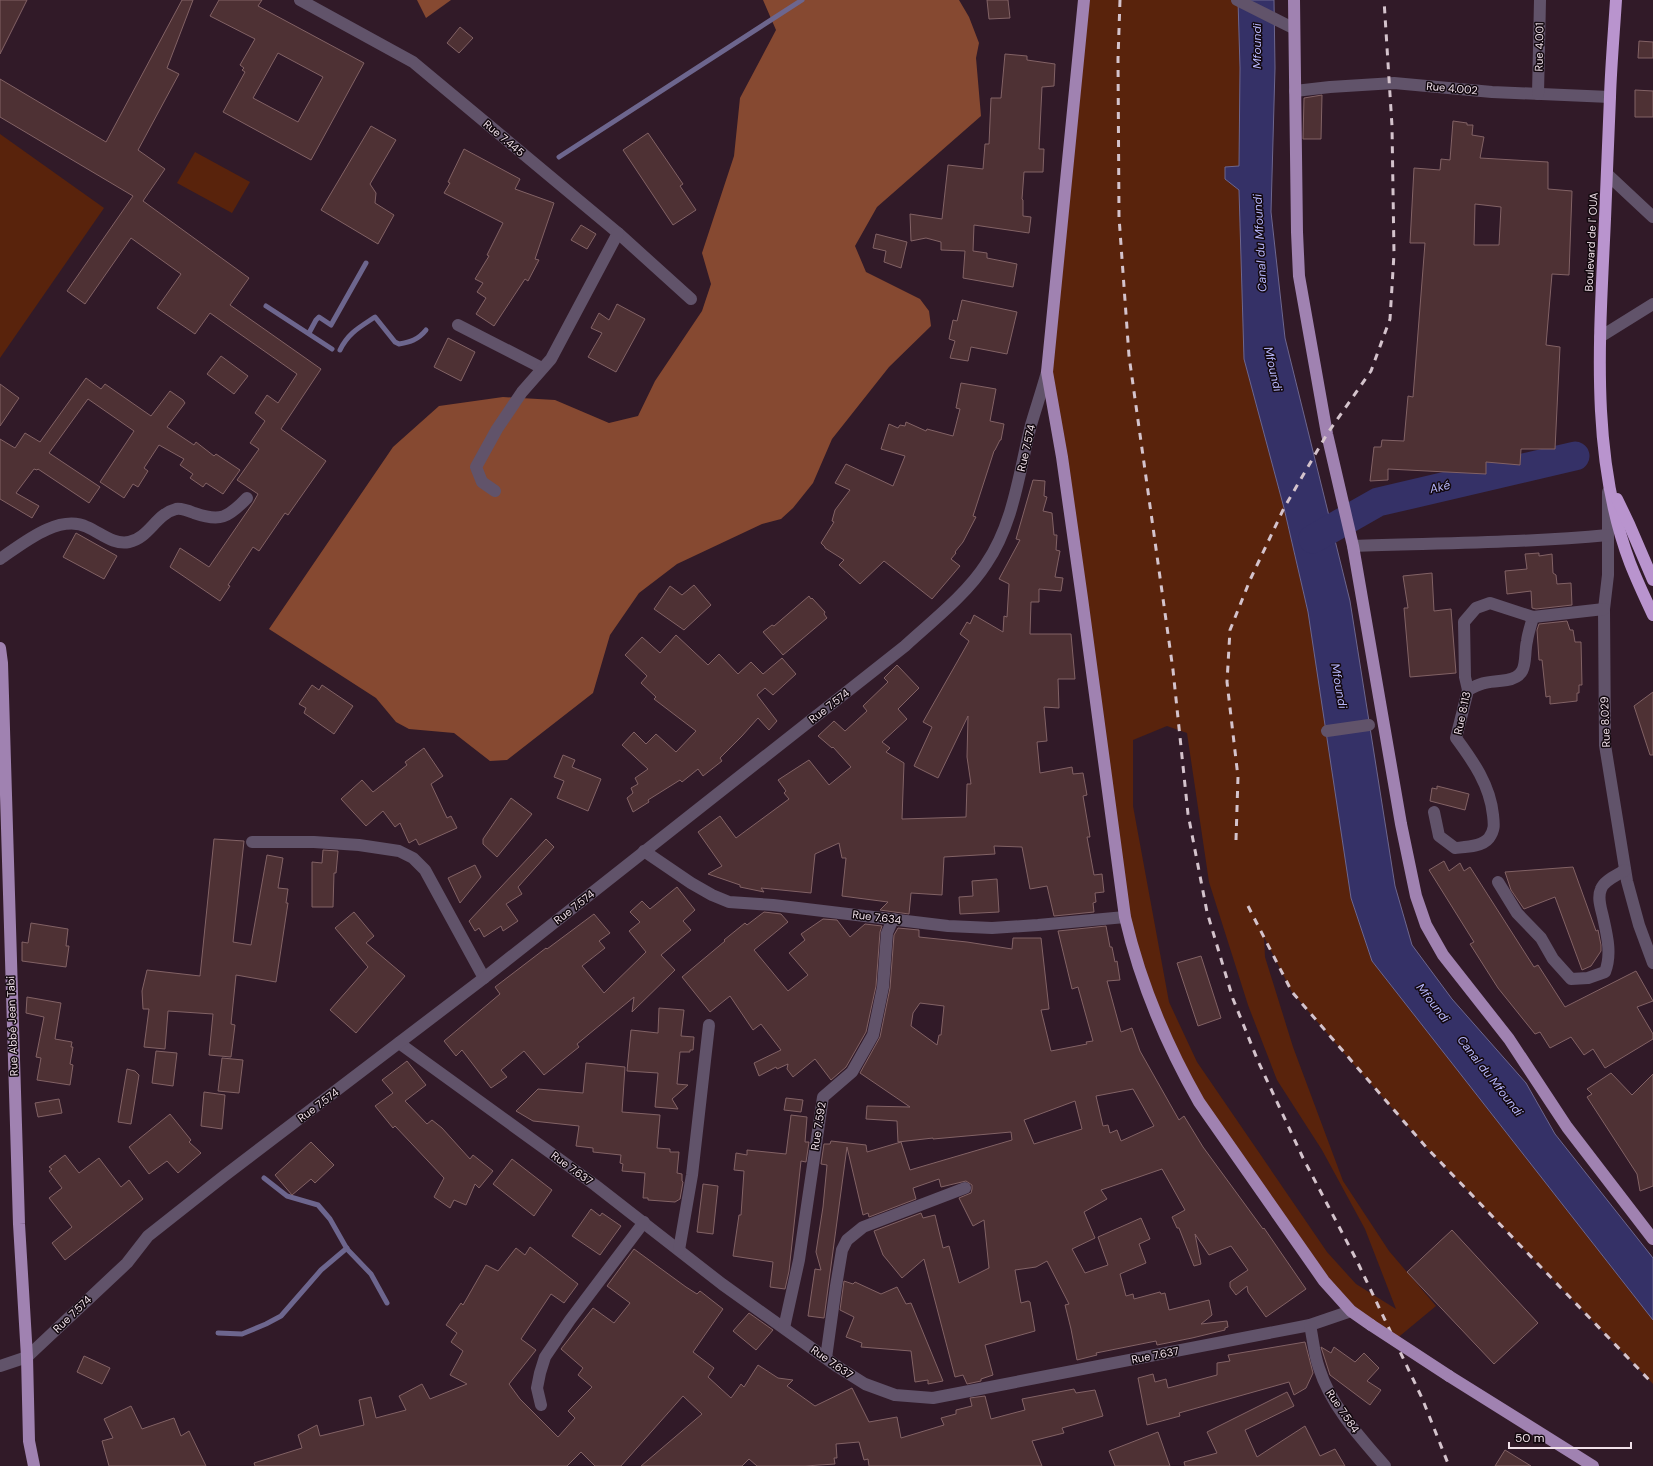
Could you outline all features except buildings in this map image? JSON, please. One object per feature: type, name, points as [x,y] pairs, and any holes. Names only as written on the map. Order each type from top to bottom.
[{"type":"highway","name":"Boulevard de l' OUA","points":[[1616,0],[1610,97],[1608,175],[1600,337],[1600,409],[1609,481],[1616,515],[1630,563],[1653,615]]},
{"type":"highway","points":[[1609,481],[1630,524],[1653,580]]},
{"type":"main road","points":[[1084,0],[1047,372],[1062,457],[1125,917],[1132,948],[1165,1036],[1199,1102],[1320,1275],[1351,1311],[1449,1376],[1592,1466]]},
{"type":"main road","points":[[1294,0],[1287,26],[1295,91],[1299,276],[1327,434],[1354,546],[1408,864],[1416,896],[1426,925],[1443,954],[1509,1040],[1567,1127],[1653,1238]]},
{"type":"main road","name":"Rue Abbé Jean Tabi","points":[[0,648],[2,663],[4,888],[19,1224],[27,1356],[29,1441],[34,1466]]},
{"type":"street","name":"Rue 7.445","points":[[300,0],[413,62],[618,232],[691,300]]},
{"type":"street","points":[[1237,0],[1287,26]]},
{"type":"street","name":"Rue 4.001","points":[[1538,94],[1540,0]]},
{"type":"street","name":"Rue 4.002","points":[[1295,91],[1394,83],[1492,92],[1610,97]]},
{"type":"street","points":[[1608,175],[1653,216]]},
{"type":"street","points":[[495,491],[482,482],[476,467],[497,429],[522,392],[551,359],[618,232]]},
{"type":"street","points":[[1600,337],[1653,304]]},
{"type":"street","points":[[458,325],[542,368]]},
{"type":"street","name":"Rue 7.574","points":[[0,1366],[27,1356],[127,1263],[148,1236],[224,1176],[484,978],[905,646],[977,577],[993,554],[1004,531],[1019,479],[1031,425],[1047,372]]},
{"type":"street","name":"Rue 8.029","points":[[1609,481],[1608,576],[1604,608],[1605,745],[1625,870],[1639,925],[1653,963]]},
{"type":"street","points":[[0,559],[46,530],[58,525],[71,523],[86,526],[111,540],[131,542],[139,538],[165,514],[171,511],[177,509],[208,518],[222,517],[236,509],[247,498]]},
{"type":"street","points":[[1354,546],[1476,543],[1564,539],[1608,535]]},
{"type":"street","name":"Rue 8.113","points":[[1434,812],[1439,836],[1455,848],[1472,847],[1488,839],[1495,828],[1492,802],[1482,776],[1456,738],[1468,690],[1465,677],[1464,622],[1476,608],[1490,603],[1533,617],[1604,608]]},
{"type":"street","points":[[1468,690],[1489,681],[1516,678],[1526,665],[1526,642],[1533,617]]},
{"type":"street","points":[[1327,731],[1369,726]]},
{"type":"street","points":[[252,842],[314,842],[359,845],[399,851],[413,858],[425,870],[484,978]]},
{"type":"street","name":"Rue 7.634","points":[[644,851],[691,883],[712,895],[729,902],[773,905],[948,926],[992,928],[1125,917]]},
{"type":"street","points":[[1498,882],[1517,913],[1541,938],[1553,959],[1571,979],[1588,978],[1605,972],[1608,963],[1608,940],[1599,902],[1601,889],[1605,883],[1625,870]]},
{"type":"street","name":"Rue 7.592","points":[[784,1328],[800,1260],[823,1097],[852,1072],[873,1035],[883,987],[887,933],[892,919]]},
{"type":"street","points":[[679,1250],[692,1175],[709,1025]]},
{"type":"street","name":"Rue 7.637","points":[[399,1043],[595,1185],[679,1250],[826,1358],[865,1384],[895,1395],[933,1398],[1310,1325],[1351,1311]]},
{"type":"street","points":[[826,1358],[842,1250],[847,1240],[863,1227],[965,1188]]},
{"type":"street","points":[[541,1405],[537,1388],[545,1358],[570,1320],[644,1222]]},
{"type":"street","name":"Rue 7.584","points":[[1310,1325],[1318,1366],[1332,1399],[1346,1419],[1385,1466]]},
{"type":"shaded area","points":[[417,0],[451,0],[426,18]]},
{"type":"shaded area","points":[[763,0],[959,0],[969,17],[979,43],[976,58],[981,116],[877,207],[855,246],[866,272],[920,299],[929,311],[931,326],[889,367],[832,439],[813,483],[793,508],[781,519],[762,524],[677,564],[639,593],[610,635],[593,693],[507,760],[490,761],[454,733],[409,729],[396,722],[376,698],[269,629],[393,447],[439,406],[503,397],[555,400],[609,423],[638,416],[655,381],[702,311],[711,284],[702,253],[734,156],[740,98],[776,30]]},
{"type":"shaded area","points":[[1084,0],[1238,0],[1240,68],[1239,167],[1225,167],[1225,179],[1239,190],[1244,359],[1284,508],[1308,612],[1351,898],[1372,961],[1653,1320],[1653,1384],[1426,1147],[1350,1060],[1292,992],[1264,937],[1265,957],[1293,1047],[1343,1181],[1389,1251],[1436,1306],[1395,1340],[1351,1311],[1199,1102],[1132,948],[1047,372]],"holes":[[[1167,726],[1187,733],[1209,882],[1248,1005],[1277,1080],[1322,1150],[1365,1229],[1396,1309],[1356,1284],[1327,1252],[1197,1062],[1169,1002],[1133,806],[1133,740]]]},
{"type":"shaded area","points":[[0,134],[104,208],[0,358]]},
{"type":"shaded area","points":[[195,152],[250,182],[232,213],[177,183]]},
{"type":"water","points":[[1238,0],[1274,0],[1275,68],[1271,212],[1285,338],[1350,601],[1395,886],[1412,945],[1452,999],[1526,1083],[1555,1134],[1653,1258],[1653,1320],[1372,961],[1351,898],[1308,612],[1284,508],[1244,359],[1239,190],[1225,179],[1225,167],[1239,166],[1240,68]]},
{"type":"waterway","points":[[559,157],[802,0]]},
{"type":"waterway","points":[[309,333],[319,317],[331,325],[366,263]]},
{"type":"waterway","points":[[266,306],[332,349]]},
{"type":"waterway","points":[[340,350],[347,339],[359,327],[375,317],[395,342],[399,344],[414,340],[426,330]]},
{"type":"waterway","name":"Aké","points":[[1313,539],[1378,502],[1575,456]]},
{"type":"waterway","points":[[264,1178],[287,1196],[318,1205],[330,1219],[347,1249],[371,1274],[387,1303]]},
{"type":"waterway","points":[[218,1333],[242,1334],[281,1316],[321,1270],[347,1248]]},
{"type":"railway","points":[[1120,0],[1118,59],[1119,217],[1129,356],[1173,670],[1188,814],[1207,912],[1233,999],[1258,1061],[1303,1158],[1357,1261],[1422,1398],[1449,1466]]},
{"type":"railway","points":[[1236,840],[1238,777],[1227,682],[1230,630],[1250,580],[1284,508],[1327,434],[1371,371],[1390,319],[1394,254],[1392,126],[1384,0]]},
{"type":"railway","points":[[1248,906],[1292,992],[1426,1147],[1653,1384]]},
{"type":"water label","name":"Mfoundi","points":[[1257,46]]},
{"type":"water label","name":"Canal du Mfoundi","points":[[1260,243]]},
{"type":"water label","name":"Mfoundi","points":[[1273,369]]},
{"type":"water label","name":"Mfoundi","points":[[1339,686]]},
{"type":"water label","name":"Mfoundi","points":[[1433,1003]]},
{"type":"water label","name":"Canal du Mfoundi","points":[[1490,1076]]}]
